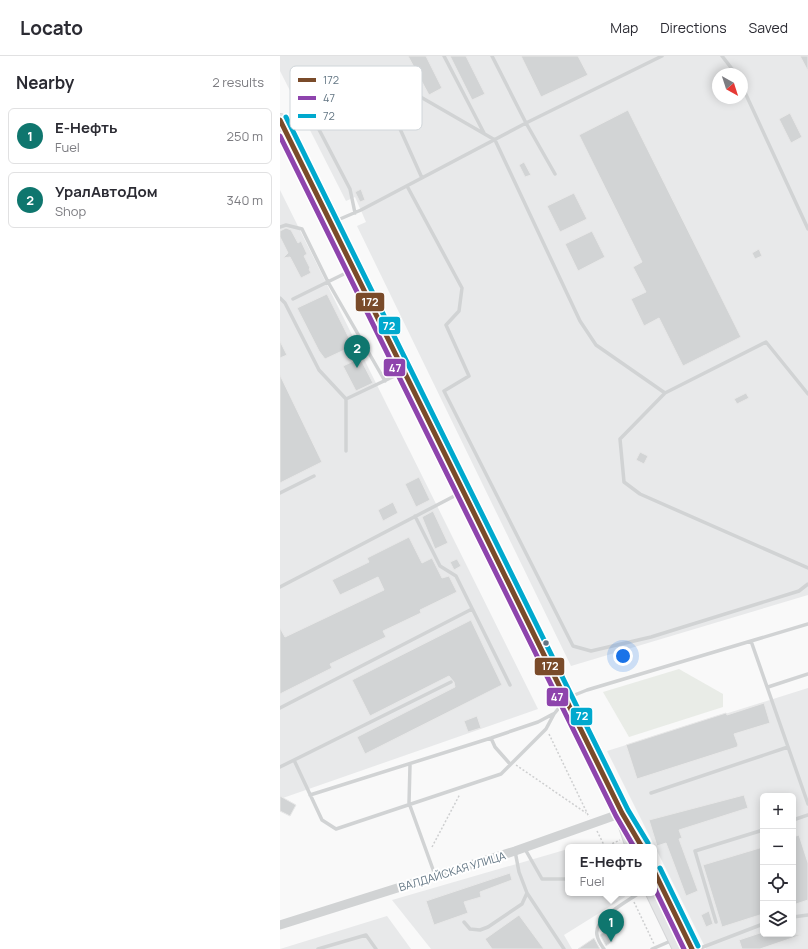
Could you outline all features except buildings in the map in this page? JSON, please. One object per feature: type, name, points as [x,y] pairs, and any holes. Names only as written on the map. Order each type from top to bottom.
[{"type":"main road","points":[[280,120],[353,270],[567,698],[622,813],[640,844]]},
{"type":"main road","points":[[622,813],[627,836],[631,844]]},
{"type":"main road","points":[[657,877],[692,949]]},
{"type":"main road","points":[[653,896],[677,944]]},
{"type":"street","name":"ВАЛДАЙСКАЯ УЛИЦА","points":[[280,924],[515,851],[622,813]]},
{"type":"lane","points":[[444,56],[484,134]]},
{"type":"lane","points":[[492,56],[526,123],[555,174]]},
{"type":"lane","points":[[330,223],[355,213],[526,123],[662,56]]},
{"type":"lane","points":[[722,56],[731,68]]},
{"type":"lane","points":[[422,98],[495,140],[580,321],[596,344],[665,393]]},
{"type":"lane","points":[[748,99],[808,229]]},
{"type":"lane","points":[[319,130],[350,189],[355,213]]},
{"type":"lane","points":[[401,130],[422,178]]},
{"type":"lane","points":[[407,186],[462,288],[459,311],[446,325],[468,376],[444,391],[573,646],[591,652],[651,637],[799,591],[808,584]]},
{"type":"lane","points":[[280,227],[286,225],[302,229],[328,282],[385,381]]},
{"type":"lane","points":[[294,299],[353,270]]},
{"type":"lane","points":[[280,298],[285,302],[319,370],[346,399],[346,451]]},
{"type":"lane","points":[[808,394],[766,342],[665,393],[620,439],[624,482],[640,494],[808,568]]},
{"type":"lane","points":[[346,399],[404,372]]},
{"type":"lane","points":[[280,493],[314,476]]},
{"type":"lane","points":[[280,587],[464,491]]},
{"type":"lane","points":[[415,516],[440,566],[456,576],[510,685]]},
{"type":"lane","points":[[280,708],[472,609]]},
{"type":"lane","points":[[294,760],[322,820],[336,830],[409,803],[500,774],[546,729],[554,714],[567,698],[587,690],[808,624]]},
{"type":"lane","points":[[751,641],[788,747],[807,795],[808,804]]},
{"type":"lane","points":[[768,687],[808,674]]},
{"type":"lane","points":[[280,767],[451,682]]},
{"type":"lane","points":[[310,795],[410,765],[538,722],[554,714]]},
{"type":"lane","points":[[491,738],[495,747],[511,763]]},
{"type":"lane","points":[[651,793],[788,747]]},
{"type":"lane","points":[[410,765],[409,803],[435,876]]},
{"type":"lane","points":[[796,819],[808,815]]},
{"type":"lane","points":[[716,922],[695,851],[760,831]]},
{"type":"lane","points":[[524,848],[542,879],[565,879]]},
{"type":"lane","points":[[515,851],[519,872],[527,893],[564,949]]},
{"type":"lane","points":[[464,922],[470,929],[480,930],[488,927],[522,904],[527,893]]},
{"type":"lane","points":[[604,949],[596,934],[597,927],[604,917],[635,896]]},
{"type":"lane","points":[[796,917],[808,915]]},
{"type":"lane","points":[[698,949],[760,925]]},
{"type":"lane","points":[[318,949],[366,935],[376,949]]},
{"type":"lane","points":[[654,948],[677,944]]},
{"type":"path","points":[[546,729],[587,814],[603,844]]},
{"type":"path","points":[[511,763],[587,814]]},
{"type":"path","points":[[428,855],[464,785]]},
{"type":"path","points":[[632,898],[654,948]]},
{"type":"shaded area","points":[[280,56],[808,56],[808,595],[571,666],[357,226],[366,222],[355,197],[346,201],[310,130],[422,130],[422,66],[290,66],[290,91],[280,71]]},
{"type":"shaded area","points":[[280,190],[538,709],[280,799]]},
{"type":"shaded area","points":[[679,669],[723,694],[723,707],[629,737],[603,692]]},
{"type":"shaded area","points":[[808,688],[808,949],[706,949],[657,851],[657,844],[654,844],[607,751]]},
{"type":"shaded area","points":[[565,850],[565,896],[625,897],[564,935],[572,949],[431,949],[392,900]]},
{"type":"shaded area","points":[[387,916],[411,949],[280,949]]},
{"type":"transit line","name":"72","points":[[286,117],[290,125]]},
{"type":"transit line","name":"172","points":[[280,120],[622,813],[640,844]]},
{"type":"transit line","name":"72","points":[[292,130],[628,810],[648,843]]},
{"type":"transit line","name":"47","points":[[280,136],[616,816],[632,844]]},
{"type":"transit line","name":"72","points":[[660,868],[698,946]]},
{"type":"transit line","name":"172","points":[[657,877],[692,949]]},
{"type":"transit line","name":"47","points":[[657,893],[684,949]]},
{"type":"place","name":"УралАвтоДом","points":[[357,368]]},
{"type":"place","name":"E-Нефть","points":[[611,942]]}]
